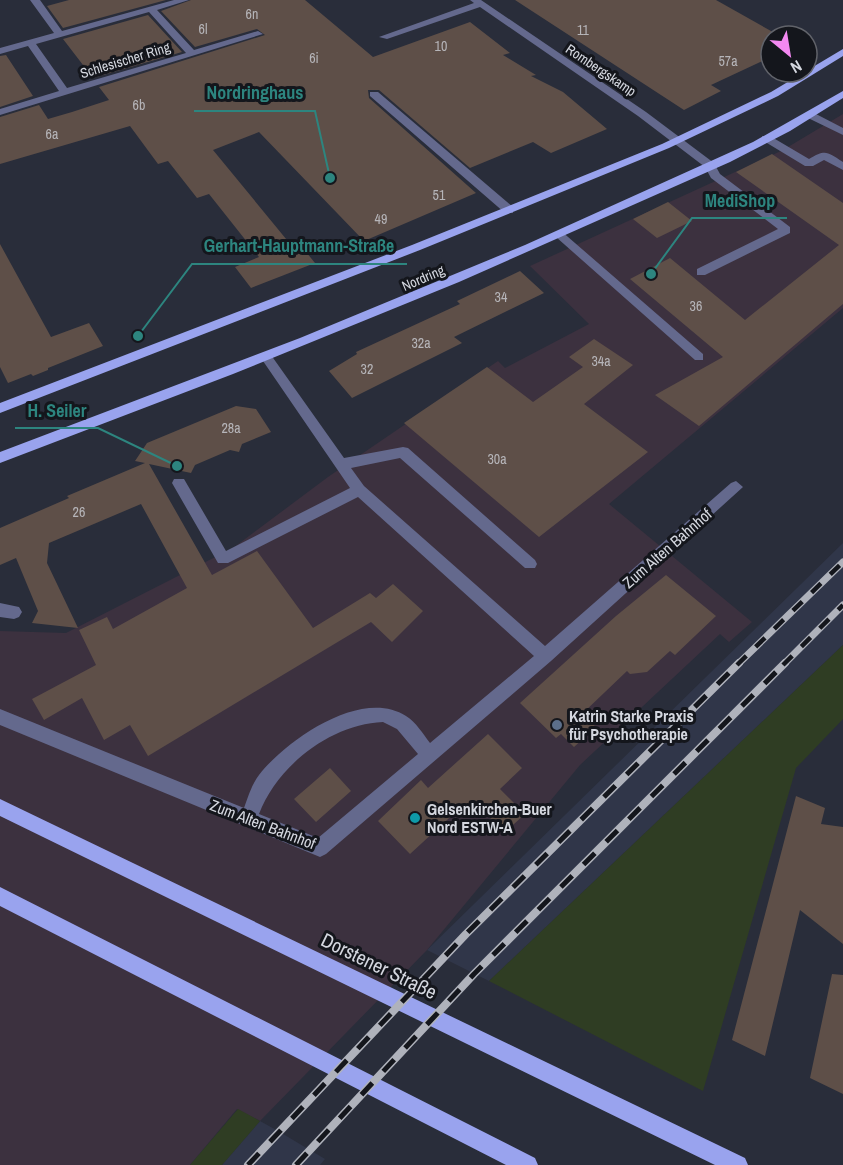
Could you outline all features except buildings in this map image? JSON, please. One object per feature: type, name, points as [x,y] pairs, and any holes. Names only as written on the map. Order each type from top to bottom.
[{"type":"main road","name":"Nordring","points":[[0,408],[509,210],[677,140],[763,100],[843,52]]},
{"type":"main road","name":"Nordring","points":[[0,458],[267,358],[432,291],[711,165],[812,116],[843,94]]},
{"type":"main road","name":"Dorstener Straße","points":[[0,807],[738,1165]]},
{"type":"main road","points":[[0,896],[528,1165]]},
{"type":"street","points":[[36,0],[60,34]]},
{"type":"street","points":[[0,51],[184,0]]},
{"type":"street","points":[[384,37],[478,2]]},
{"type":"street","name":"Rombergskamp","points":[[478,2],[711,165],[715,176],[786,230],[701,272]]},
{"type":"street","name":"Schlesischer Ring","points":[[151,9],[192,54]]},
{"type":"street","name":"Schlesischer Ring","points":[[0,112],[258,34]]},
{"type":"street","name":"Schlesischer Ring","points":[[30,43],[65,92]]},
{"type":"street","points":[[374,94],[509,210]]},
{"type":"street","points":[[812,116],[843,132]]},
{"type":"street","points":[[766,138],[809,164],[824,156],[843,167]]},
{"type":"street","points":[[560,234],[699,357]]},
{"type":"street","points":[[267,358],[359,490],[544,656]]},
{"type":"street","points":[[342,464],[403,453],[530,564]]},
{"type":"street","points":[[179,483],[223,559],[359,490]]},
{"type":"street","name":"Zum Alten Bahnhof","points":[[0,717],[320,848],[544,656],[736,487]]},
{"type":"street","points":[[248,819],[265,782],[304,744],[350,718],[378,714],[399,720],[429,755]]},
{"type":"shaded area","points":[[843,114],[843,308],[609,504],[752,622],[729,642],[720,634],[580,765],[427,950],[260,1121],[237,1109],[190,1165],[0,1165],[0,631],[66,633],[233,548],[328,477],[498,361],[505,368],[589,324],[530,266],[783,150]]},
{"type":"shaded area","points":[[843,543],[843,645],[489,981],[427,950]]},
{"type":"shaded area","points":[[260,1121],[325,1159],[320,1165],[222,1165]]},
{"type":"green space","points":[[843,645],[843,719],[796,768],[703,1091],[489,981]]},
{"type":"green space","points":[[238,1109],[260,1121],[222,1165],[190,1165]]},
{"type":"railway","points":[[737,665],[843,562]]},
{"type":"railway","points":[[296,1165],[474,974],[843,605]]},
{"type":"railway","points":[[248,1165],[466,934],[739,663]]},
{"type":"place","name":"Nordringhaus","points":[[330,178]]},
{"type":"place","name":"MediShop","points":[[651,274]]},
{"type":"place","name":"Gerhart-Hauptmann-Straße","points":[[138,336]]},
{"type":"place","name":"H. Seiler","points":[[177,466]]},
{"type":"place","name":"Katrin Starke Praxis für Psychotherapie","points":[[557,725]]},
{"type":"place","name":"Gelsenkirchen-Buer Nord ESTW-A","points":[[415,818]]}]
